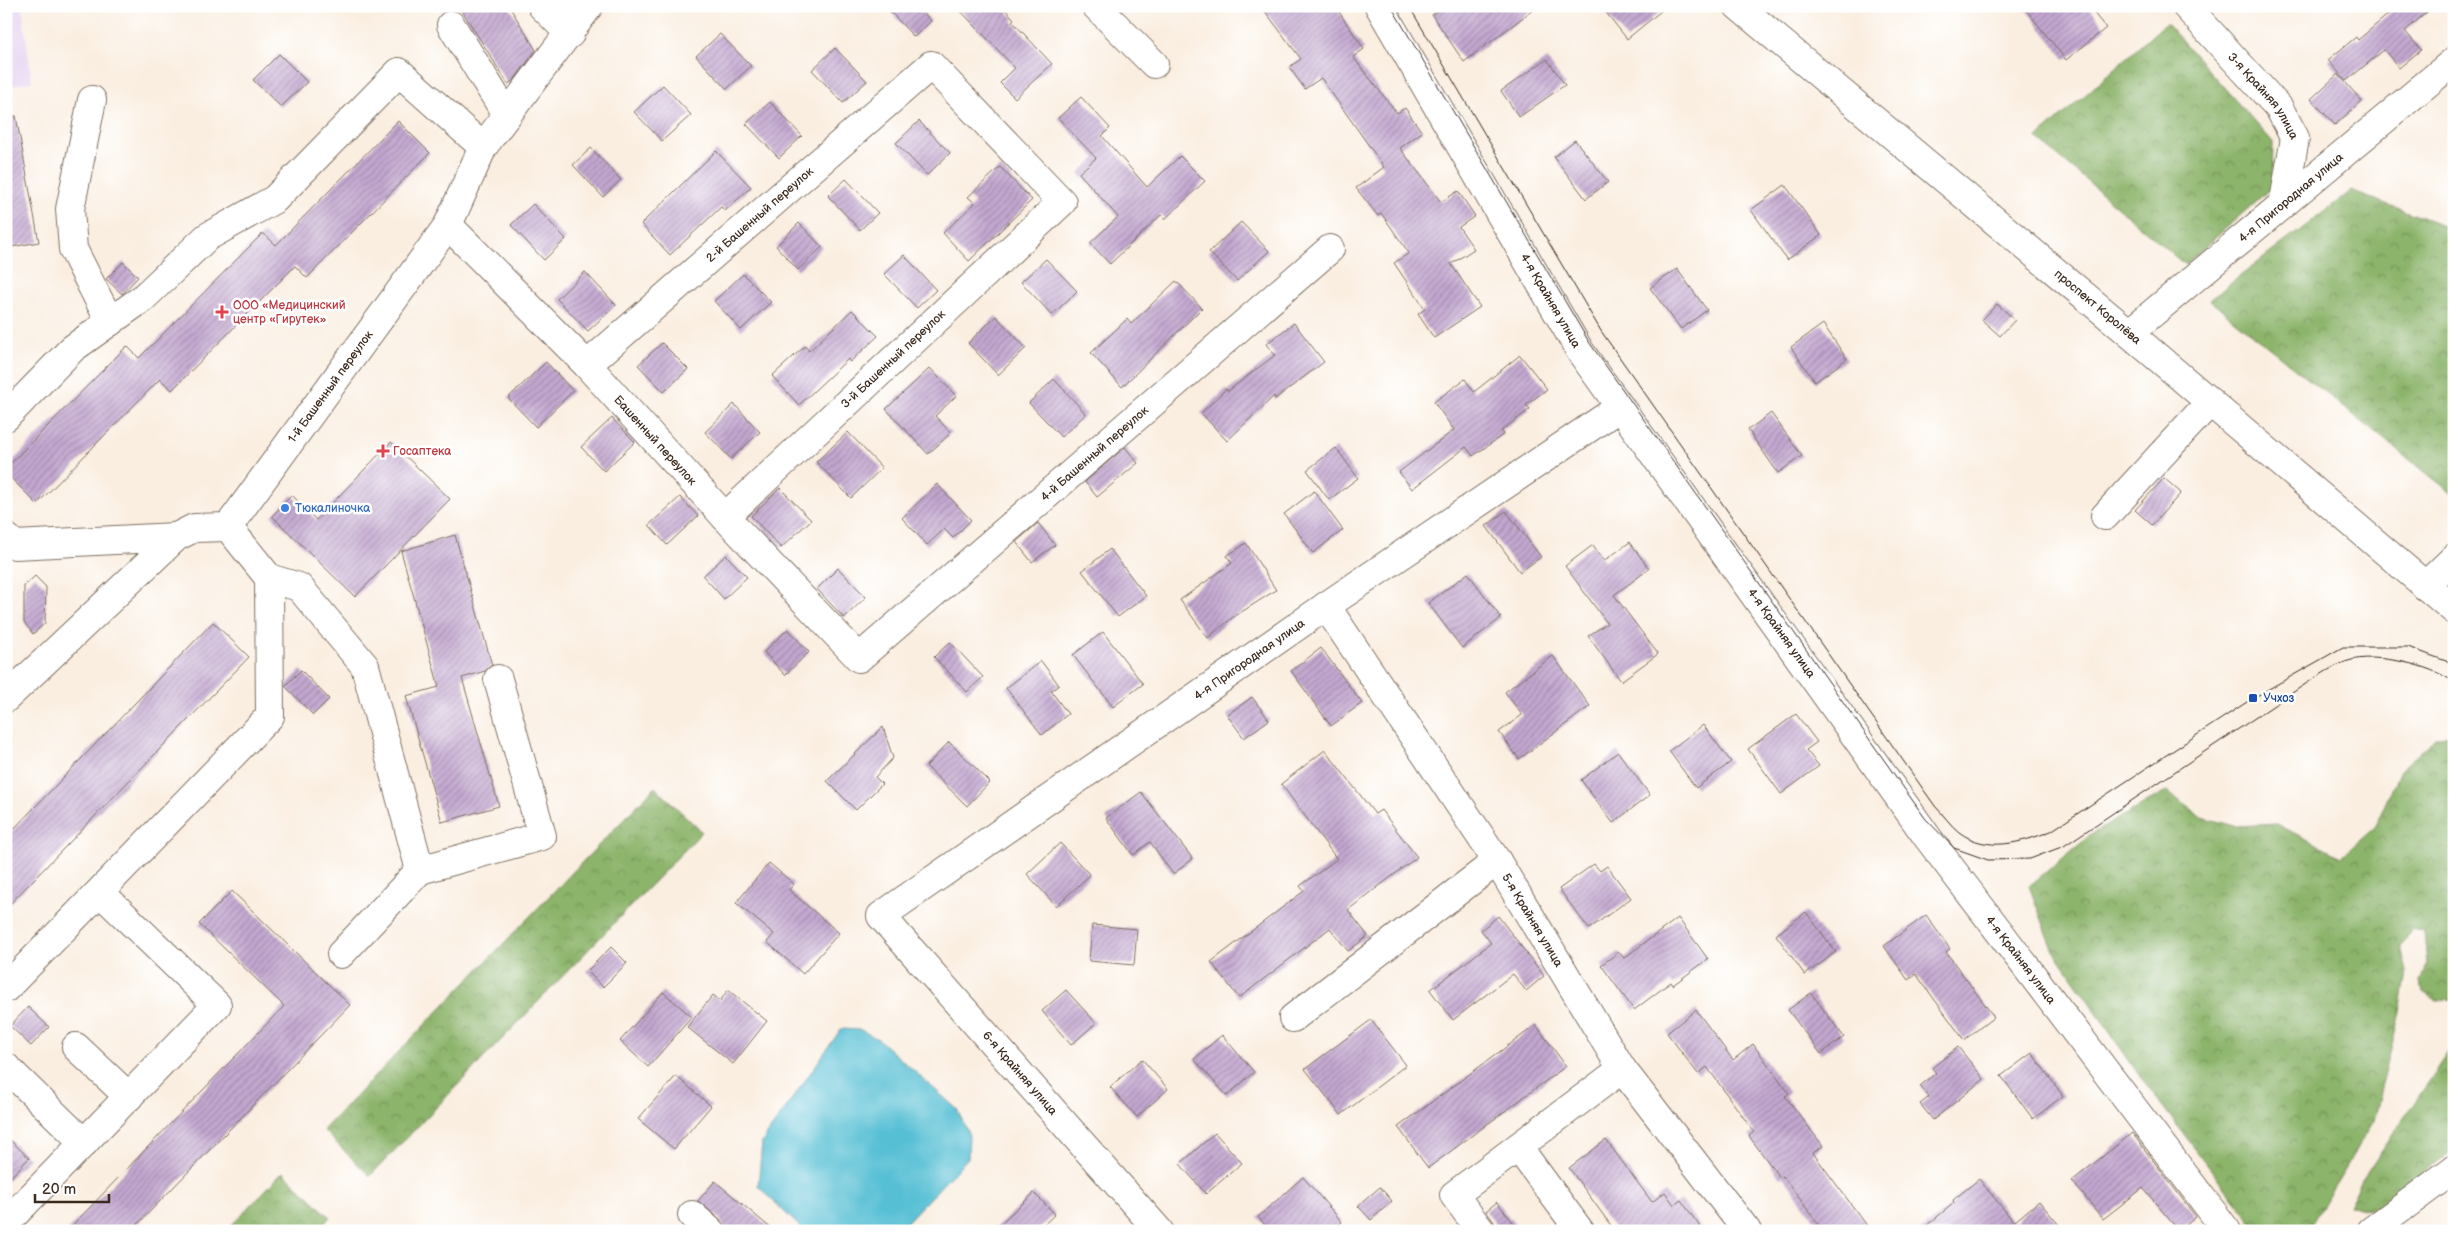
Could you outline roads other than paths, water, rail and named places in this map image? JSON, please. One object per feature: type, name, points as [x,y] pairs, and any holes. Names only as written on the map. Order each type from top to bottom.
[{"type":"street","points":[[542,6],[570,34]]},
{"type":"street","name":"1-й Башенный переулок","points":[[228,527],[448,225],[483,147],[570,34],[589,6]]},
{"type":"street","points":[[1096,6],[1154,64]]},
{"type":"street","name":"4-я Крайняя улица","points":[[1380,6],[1580,351],[1928,838],[2227,1231]]},
{"type":"street","name":"проспект Королёва","points":[[1738,6],[2129,333],[2454,610]]},
{"type":"street","name":"3-я Крайняя улица","points":[[2186,6],[2279,108],[2295,138],[2284,201]]},
{"type":"street","points":[[451,25],[508,115]]},
{"type":"street","name":"4-я Пригородная улица","points":[[2129,333],[2284,201],[2454,61]]},
{"type":"street","name":"3-й Башенный переулок","points":[[725,517],[1062,202],[931,65]]},
{"type":"street","name":"2-й Башенный переулок","points":[[587,365],[931,65]]},
{"type":"street","points":[[6,416],[72,349],[143,298],[207,237],[275,199],[400,72],[483,147]]},
{"type":"street","points":[[92,100],[70,209],[73,249],[110,322]]},
{"type":"street","name":"Башенный переулок","points":[[448,225],[587,365],[725,517],[859,658]]},
{"type":"street","name":"4-й Башенный переулок","points":[[859,658],[1330,249]]},
{"type":"street","points":[[2106,516],[2210,402]]},
{"type":"street","name":"4-я Пригородная улица","points":[[881,916],[1326,606],[1620,407]]},
{"type":"street","points":[[6,698],[176,537],[194,528],[228,527],[269,578],[300,587],[365,666],[420,870]]},
{"type":"street","points":[[6,537],[15,545],[176,537]]},
{"type":"street","points":[[2425,586],[2454,558]]},
{"type":"street","points":[[9,979],[100,892],[270,716],[269,578]]},
{"type":"street","name":"5-я Крайняя улица","points":[[1326,606],[1497,861],[1622,1069],[1747,1231]]},
{"type":"street","points":[[341,954],[420,870],[542,836],[498,679]]},
{"type":"street","points":[[1293,1018],[1497,861]]},
{"type":"street","points":[[6,1223],[218,1005],[100,892]]},
{"type":"street","name":"6-я Крайняя улица","points":[[881,916],[1159,1231]]},
{"type":"street","points":[[76,1046],[129,1097]]},
{"type":"street","points":[[6,1068],[84,1143]]},
{"type":"street","points":[[1481,1231],[1454,1195],[1622,1069]]},
{"type":"street","points":[[1518,1147],[1580,1231]]},
{"type":"street","points":[[2371,1231],[2454,1169]]},
{"type":"water","points":[[841,1029],[861,1030],[878,1039],[957,1109],[969,1135],[968,1158],[898,1231],[804,1231],[758,1186],[762,1142]]},
{"type":"tram line","points":[[1391,6],[1589,342],[1925,818],[1954,848],[1988,860],[2030,859],[2064,846],[2310,681],[2333,667],[2348,661],[2373,658],[2387,659],[2432,670],[2454,682]]},
{"type":"tram line","points":[[1409,6],[1601,331],[1935,806],[1959,832],[1981,842],[2004,844],[2028,839],[2051,831],[2253,698],[2343,647],[2408,647],[2454,664]]},
{"type":"place","name":"ООО «Медицинский центр «Гирутек»","points":[[222,312]]},
{"type":"place","name":"Госаптека","points":[[383,451]]},
{"type":"place","name":"Тюкалиночка","points":[[285,508]]},
{"type":"place","name":"Учхоз","points":[[2253,698]]}]
